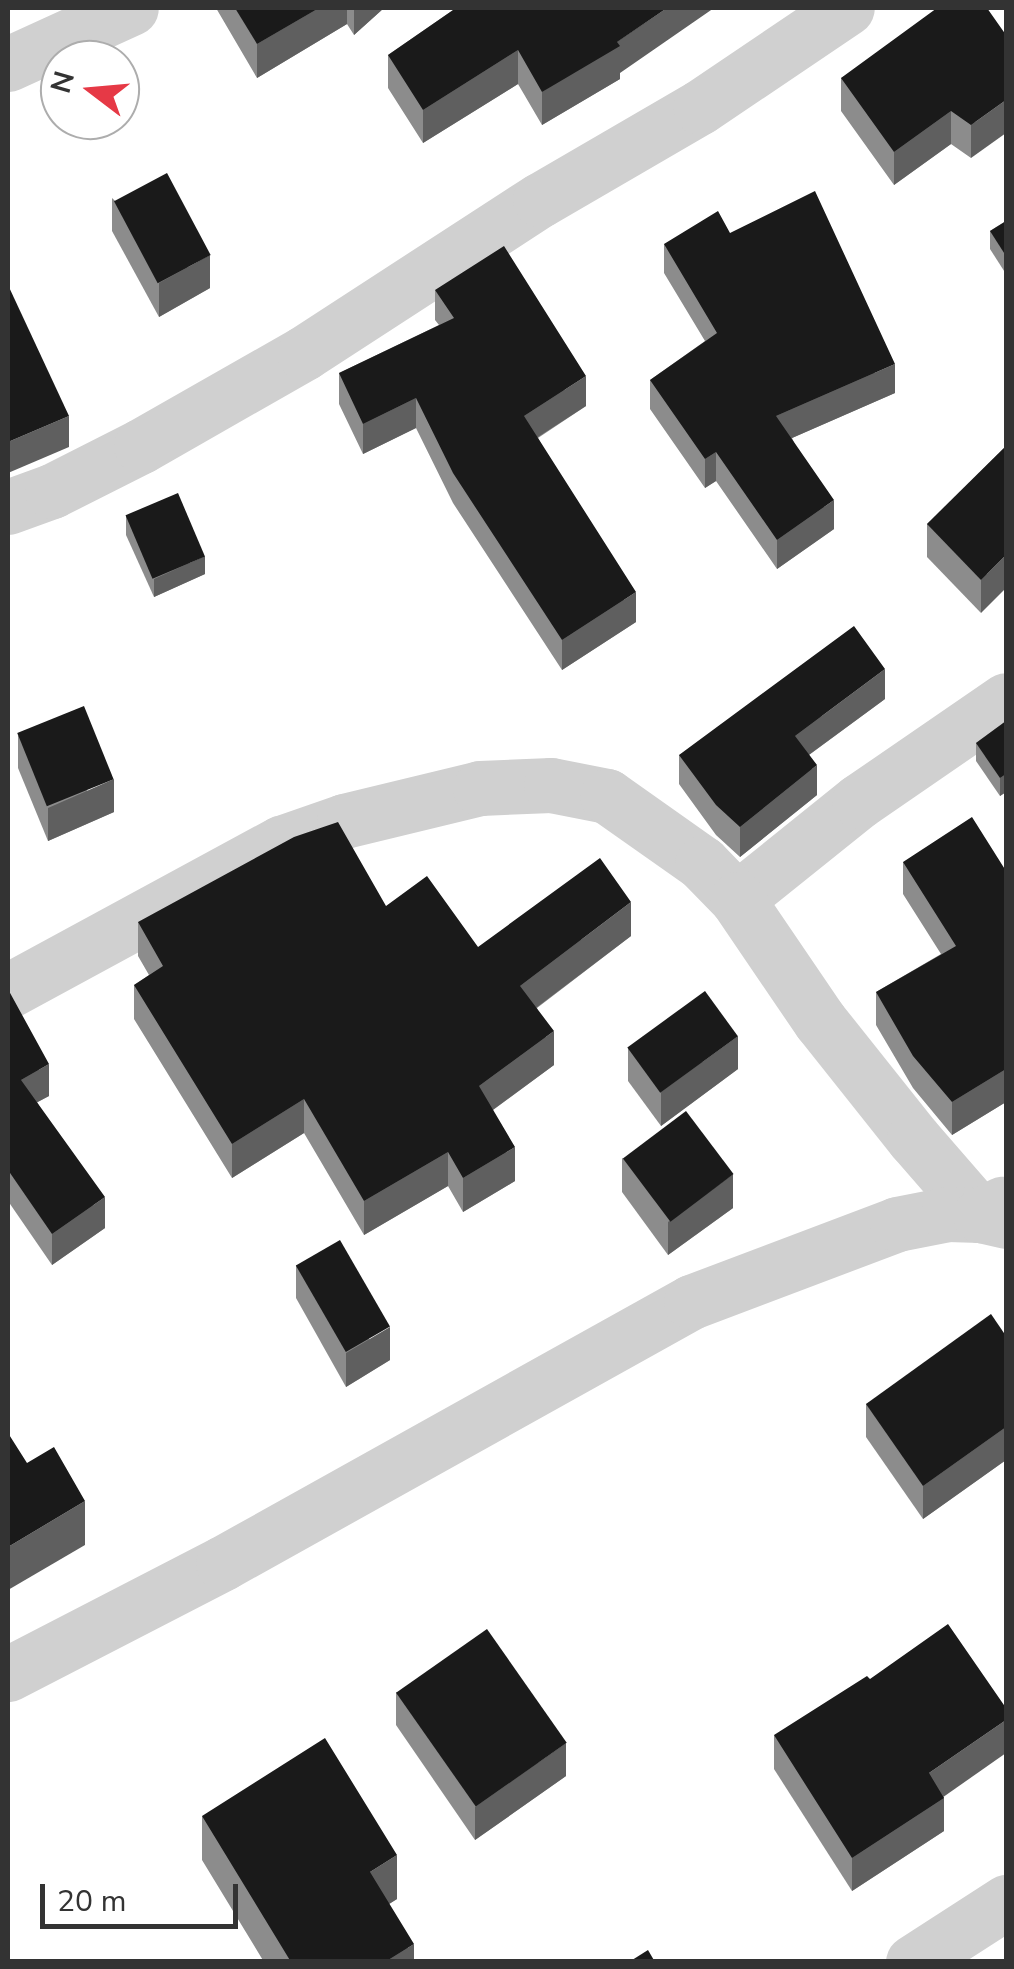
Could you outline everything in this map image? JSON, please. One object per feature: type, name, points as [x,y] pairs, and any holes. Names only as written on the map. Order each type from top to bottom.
[{"type":"street","points":[[8,64],[131,8]]},
{"type":"street","points":[[8,507],[52,491],[141,446],[304,352],[540,200],[700,107],[847,8]]},
{"type":"street","points":[[737,898],[860,800],[1006,700]]},
{"type":"street","points":[[8,992],[281,843],[344,821],[480,788],[551,785],[607,796],[702,864],[737,898],[820,1021],[998,1213]]},
{"type":"street","points":[[8,1674],[223,1563],[690,1302],[896,1224],[948,1214],[998,1213]]},
{"type":"street","points":[[913,1962],[1006,1902]]},
{"type":"building","points":[[235,8],[319,8],[257,44]]},
{"type":"building","points":[[456,8],[667,8],[617,42],[620,46],[542,92],[518,50],[423,110],[388,55]]},
{"type":"building","points":[[937,8],[987,8],[1006,35],[1006,100],[971,125],[951,111],[894,152],[841,78]]},
{"type":"building","points":[[167,173],[211,255],[158,283],[114,201]]},
{"type":"building","points":[[815,191],[895,364],[776,416],[834,500],[777,540],[716,452],[705,459],[650,380],[717,333],[664,244],[718,211],[730,233]]},
{"type":"building","points":[[1006,221],[1006,256],[990,231]]},
{"type":"building","points":[[504,246],[586,376],[524,416],[636,592],[562,640],[453,473],[416,398],[363,424],[339,373],[454,318],[435,290]]},
{"type":"building","points":[[8,285],[69,416],[8,442]]},
{"type":"building","points":[[1006,446],[1006,555],[981,580],[927,524]]},
{"type":"building","points":[[178,493],[205,557],[152,579],[126,515]]},
{"type":"building","points":[[854,626],[885,669],[795,736],[817,765],[740,827],[716,805],[679,755]]},
{"type":"building","points":[[84,706],[114,779],[47,806],[17,733]]},
{"type":"building","points":[[1006,721],[1006,774],[1000,778],[976,743]]},
{"type":"building","points":[[972,817],[1006,871],[1006,1069],[952,1102],[913,1056],[876,992],[956,946],[903,862]]},
{"type":"building","points":[[338,822],[386,906],[427,876],[478,947],[600,858],[631,902],[520,986],[554,1031],[479,1086],[515,1147],[463,1178],[448,1152],[364,1201],[304,1099],[232,1144],[134,985],[163,966],[138,922],[294,837]]},
{"type":"building","points":[[9,991],[49,1064],[21,1080],[105,1197],[52,1234],[8,1170]]},
{"type":"building","points":[[705,991],[738,1036],[660,1093],[627,1047]]},
{"type":"building","points":[[686,1111],[734,1174],[670,1222],[623,1159]]},
{"type":"building","points":[[340,1240],[390,1327],[346,1352],[296,1266]]},
{"type":"building","points":[[991,1314],[1006,1336],[1006,1427],[923,1486],[866,1404]]},
{"type":"building","points":[[8,1433],[27,1463],[54,1447],[85,1501],[8,1547]]},
{"type":"building","points":[[948,1624],[1006,1708],[1006,1720],[929,1773],[944,1798],[852,1858],[774,1735],[867,1676],[870,1679]]},
{"type":"building","points":[[487,1629],[567,1743],[476,1807],[396,1693]]},
{"type":"building","points":[[325,1738],[397,1855],[370,1872],[414,1944],[385,1962],[291,1962],[202,1816]]},
{"type":"building","points":[[648,1950],[655,1962],[629,1962]]}]
